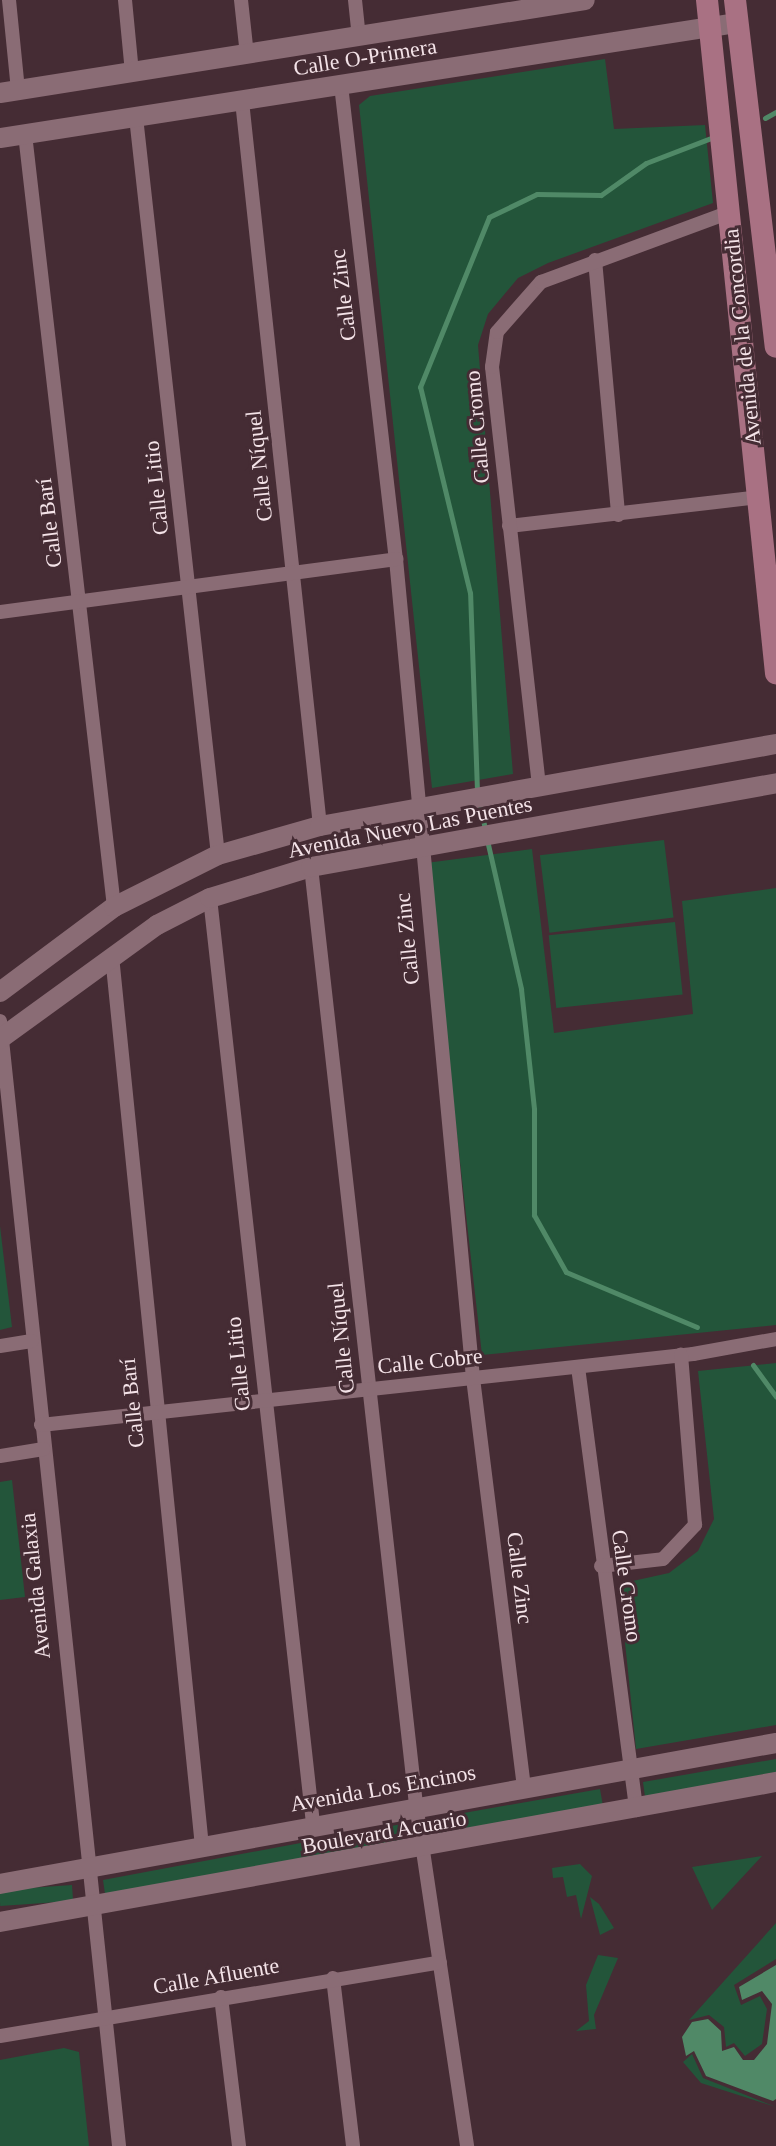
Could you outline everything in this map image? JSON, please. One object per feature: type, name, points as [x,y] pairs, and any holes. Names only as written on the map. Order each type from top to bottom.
[{"type":"main road","name":"Avenida de la Concordia","points":[[707,0],[776,673]]},
{"type":"main road","name":"Avenida de la Concordia","points":[[735,0],[769,234],[776,347]]},
{"type":"street","points":[[9,0],[9,91]]},
{"type":"street","points":[[125,0],[132,73]]},
{"type":"street","points":[[241,0],[247,55]]},
{"type":"street","points":[[355,0],[359,37]]},
{"type":"street","name":"Calle O-Primera","points":[[9,91],[359,37],[475,10],[585,0]]},
{"type":"street","name":"Calle O-Primera","points":[[0,138],[737,23]]},
{"type":"street","name":"Calle Zinc","points":[[341,85],[396,559],[473,1378],[524,1788]]},
{"type":"street","name":"Calle Níquel","points":[[242,101],[320,826]]},
{"type":"street","name":"Calle Litio","points":[[136,117],[218,855]]},
{"type":"street","name":"Calle Barí","points":[[25,134],[114,907]]},
{"type":"street","name":"Calle Cromo","points":[[539,786],[492,367],[497,332],[541,282],[730,212]]},
{"type":"street","points":[[595,260],[618,515]]},
{"type":"street","points":[[509,526],[758,497]]},
{"type":"street","points":[[0,612],[396,559]]},
{"type":"street","name":"Avenida Nuevo Las Puentes","points":[[0,992],[114,907],[218,855],[320,826],[776,744]]},
{"type":"street","name":"Avenida Nuevo Las Puentes","points":[[0,1033],[112,956],[210,898],[311,867],[776,783]]},
{"type":"street","name":"Calle Níquel","points":[[311,867],[416,1804],[467,2146]]},
{"type":"street","name":"Calle Litio","points":[[210,898],[313,1824]]},
{"type":"street","name":"Calle Barí","points":[[112,956],[155,1413],[202,1846]]},
{"type":"street","name":"Avenida Galaxia","points":[[0,1033],[88,1907],[119,2146]]},
{"type":"street","name":"Calle Cobre","points":[[41,1425],[681,1355],[776,1339]]},
{"type":"street","points":[[0,1346],[32,1341]]},
{"type":"street","points":[[601,1566],[663,1559],[695,1525],[681,1355]]},
{"type":"street","name":"Calle Cromo","points":[[578,1367],[601,1566],[636,1810]]},
{"type":"street","points":[[0,1456],[43,1449]]},
{"type":"street","name":"Avenida Los Encinos","points":[[0,1884],[416,1804],[776,1743]]},
{"type":"street","name":"Boulevard Acuario","points":[[0,1922],[424,1850],[776,1782]]},
{"type":"street","name":"Calle Afluente","points":[[0,2036],[440,1962]]},
{"type":"street","points":[[333,1978],[353,2146]]},
{"type":"street","points":[[221,1997],[239,2146]]},
{"type":"shaded area","points":[[605,59],[614,129],[705,125],[713,203],[548,263],[518,278],[488,314],[478,345],[513,774],[432,788],[359,105],[370,96]]},
{"type":"shaded area","points":[[664,840],[674,917],[549,933],[540,855]]},
{"type":"shaded area","points":[[532,849],[554,1033],[693,1014],[682,901],[776,888],[776,1325],[482,1355],[426,863]]},
{"type":"shaded area","points":[[675,922],[683,995],[556,1008],[549,935]]},
{"type":"shaded area","points":[[0,1226],[12,1327],[0,1330]]},
{"type":"shaded area","points":[[776,1363],[776,1725],[636,1749],[619,1584],[669,1573],[698,1551],[714,1519],[698,1371]]},
{"type":"shaded area","points":[[12,1480],[25,1597],[0,1600],[0,1482]]},
{"type":"shaded area","points":[[776,1759],[776,1772],[645,1797],[643,1782]]},
{"type":"shaded area","points":[[600,1789],[603,1806],[438,1835],[436,1818]]},
{"type":"shaded area","points":[[402,1824],[405,1843],[105,1894],[103,1880]]},
{"type":"shaded area","points":[[762,1856],[712,1910],[692,1867]]},
{"type":"shaded area","points":[[580,1864],[592,1876],[581,1919],[576,1895],[567,1897],[563,1877],[553,1878],[552,1868]]},
{"type":"shaded area","points":[[72,1885],[73,1901],[0,1906],[0,1890]]},
{"type":"shaded area","points":[[590,1897],[599,1904],[614,1928],[600,1935]]},
{"type":"shaded area","points":[[776,1923],[776,1959],[734,1985],[741,2005],[760,1996],[767,2009],[762,2044],[745,2056],[734,2043],[726,2047],[724,2027],[709,2015],[689,2020]]},
{"type":"shaded area","points":[[598,1955],[618,1958],[594,2015],[596,2029],[576,2031],[589,2021],[586,1985]]},
{"type":"shaded area","points":[[776,1965],[776,2099],[773,2101],[706,2076],[694,2051],[686,2056],[682,2037],[692,2022],[708,2019],[721,2031],[722,2051],[734,2047],[743,2060],[754,2060],[767,2044],[772,2004],[762,1991],[742,2000],[739,1987]]},
{"type":"shaded area","points":[[64,2048],[79,2052],[89,2146],[0,2146],[0,2060]]},
{"type":"shaded area","points":[[692,2054],[703,2078],[776,2107],[701,2083],[683,2062]]},
{"type":"waterway","points":[[765,118],[776,112]]},
{"type":"waterway","points":[[477,791],[470,593],[420,387],[489,217],[537,194],[601,195],[646,163],[711,138]]},
{"type":"waterway","points":[[479,801],[485,830]]},
{"type":"waterway","points":[[487,840],[521,989],[534,1109],[534,1215],[566,1272],[697,1327]]},
{"type":"waterway","points":[[753,1365],[776,1397]]}]
